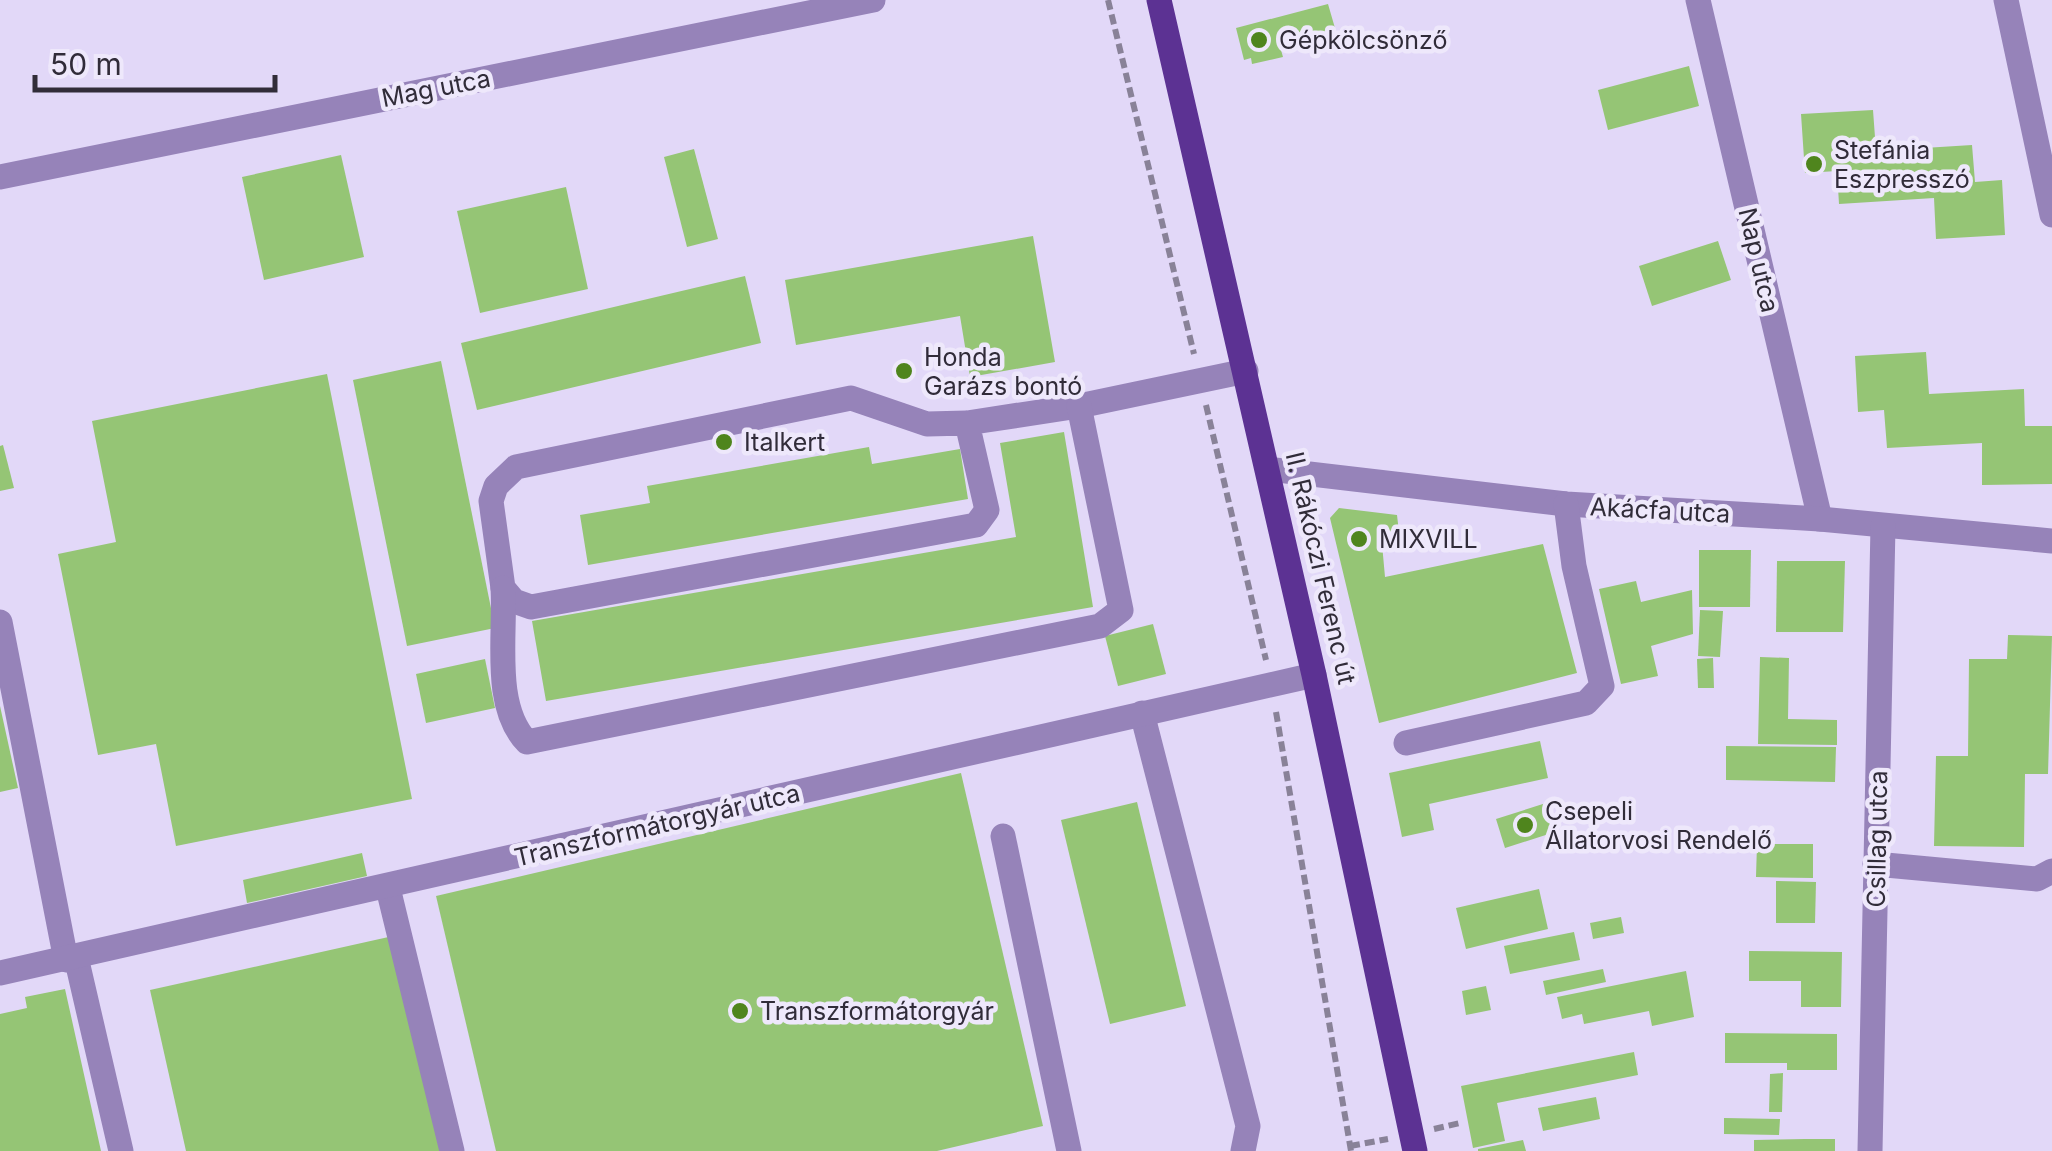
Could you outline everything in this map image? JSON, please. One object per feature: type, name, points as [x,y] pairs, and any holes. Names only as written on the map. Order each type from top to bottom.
[{"type":"main road","name":"II. Rákóczi Ferenc út","points":[[1159,0],[1314,675],[1414,1151]]},
{"type":"street","name":"Mag utca","points":[[0,176],[873,0]]},
{"type":"street","name":"Nap utca","points":[[1698,0],[1820,519]]},
{"type":"street","points":[[2006,0],[2052,215]]},
{"type":"street","points":[[1078,406],[1121,610],[1100,626],[527,742],[513,728],[504,684],[503,588],[491,501],[496,486],[516,467],[851,398],[927,424],[967,423],[1078,406],[1246,370]]},
{"type":"street","points":[[503,588],[514,601],[531,606],[976,525],[987,510],[967,423]]},
{"type":"street","name":"Akácfa utca","points":[[1268,469],[1566,504],[1820,519],[2052,541]]},
{"type":"street","points":[[1406,743],[1586,703],[1602,686],[1574,566],[1566,504]]},
{"type":"street","name":"Csillag utca","points":[[1870,1151],[1883,526]]},
{"type":"street","points":[[0,622],[72,959],[121,1151]]},
{"type":"street","name":"Transzformátorgyár utca","points":[[0,972],[388,888],[1314,675]]},
{"type":"street","points":[[1142,713],[1248,1126],[1243,1151]]},
{"type":"street","points":[[1003,836],[1069,1151]]},
{"type":"street","points":[[1875,864],[2037,879],[2052,871]]},
{"type":"street","points":[[388,888],[452,1151]]},
{"type":"path","points":[[1108,0],[1272,685],[1351,1151]]},
{"type":"building","points":[[1328,4],[1337,35],[1281,50],[1283,57],[1252,64],[1251,58],[1244,60],[1236,28]]},
{"type":"building","points":[[1689,66],[1699,106],[1608,130],[1598,90]]},
{"type":"building","points":[[1873,110],[1876,151],[1972,145],[1975,182],[2002,180],[2005,235],[1936,239],[1934,198],[1839,204],[1837,171],[1805,173],[1801,114]]},
{"type":"building","points":[[694,149],[718,239],[687,247],[664,157]]},
{"type":"building","points":[[341,155],[364,257],[264,280],[242,177]]},
{"type":"building","points":[[566,187],[588,289],[480,313],[457,211]]},
{"type":"building","points":[[1033,236],[1055,362],[970,377],[960,316],[796,345],[785,280]]},
{"type":"building","points":[[1718,241],[1731,280],[1652,306],[1639,266]]},
{"type":"building","points":[[745,276],[761,343],[477,410],[461,343]]},
{"type":"building","points":[[1926,352],[1929,394],[2024,389],[2025,426],[2052,426],[2052,484],[1982,485],[1982,443],[1887,448],[1884,410],[1858,412],[1855,356]]},
{"type":"building","points":[[441,361],[495,628],[407,646],[353,380]]},
{"type":"building","points":[[327,374],[412,799],[176,846],[156,744],[98,755],[58,554],[116,542],[92,421]]},
{"type":"building","points":[[1064,432],[1093,607],[546,701],[532,621],[1016,537],[1000,443]]},
{"type":"building","points":[[3,445],[14,488],[0,491],[0,446]]},
{"type":"building","points":[[869,447],[872,464],[960,449],[968,499],[588,565],[580,515],[650,503],[647,486]]},
{"type":"building","points":[[1339,508],[1397,515],[1400,541],[1382,544],[1385,577],[1543,544],[1577,673],[1379,723],[1330,518]]},
{"type":"building","points":[[1699,550],[1751,550],[1750,607],[1699,607]]},
{"type":"building","points":[[1777,561],[1845,561],[1843,632],[1776,632]]},
{"type":"building","points":[[1636,581],[1641,602],[1692,590],[1693,634],[1651,646],[1658,676],[1621,684],[1599,589]]},
{"type":"building","points":[[1700,610],[1723,611],[1720,657],[1698,656]]},
{"type":"building","points":[[1153,624],[1166,674],[1118,686],[1105,636]]},
{"type":"building","points":[[2008,635],[2052,636],[2048,774],[2025,774],[2024,847],[1934,846],[1936,756],[1968,756],[1969,659],[2007,659]]},
{"type":"building","points":[[1760,657],[1789,658],[1788,719],[1837,720],[1837,745],[1758,744]]},
{"type":"building","points":[[1713,658],[1714,688],[1698,688],[1697,659]]},
{"type":"building","points":[[485,659],[495,708],[426,723],[416,674]]},
{"type":"building","points":[[0,706],[18,788],[0,792]]},
{"type":"building","points":[[1540,741],[1548,778],[1429,804],[1434,830],[1402,837],[1389,773]]},
{"type":"building","points":[[1726,746],[1836,747],[1835,782],[1726,780]]},
{"type":"building","name":"Transzformátorgyár","points":[[961,773],[1043,1126],[937,1151],[496,1151],[436,896]]},
{"type":"building","points":[[1137,802],[1186,1006],[1110,1024],[1061,820]]},
{"type":"building","name":"Csepeli Állatorvosi Rendelő","points":[[1546,803],[1555,832],[1505,848],[1496,819]]},
{"type":"building","points":[[1757,844],[1813,844],[1813,878],[1756,877]]},
{"type":"building","points":[[362,853],[367,876],[247,903],[243,880]]},
{"type":"building","points":[[1776,881],[1816,882],[1815,923],[1776,923]]},
{"type":"building","points":[[1539,889],[1548,929],[1466,949],[1456,908]]},
{"type":"building","points":[[1621,917],[1624,933],[1593,939],[1590,923]]},
{"type":"building","points":[[1574,932],[1580,960],[1510,974],[1504,946]]},
{"type":"building","points":[[393,936],[440,1151],[186,1151],[150,990]]},
{"type":"building","points":[[1749,951],[1842,952],[1841,1007],[1801,1007],[1801,981],[1749,981]]},
{"type":"building","points":[[1603,969],[1606,982],[1546,995],[1543,981]]},
{"type":"building","points":[[1686,971],[1694,1017],[1652,1026],[1649,1011],[1584,1024],[1582,1014],[1562,1019],[1557,997]]},
{"type":"building","points":[[1486,986],[1491,1010],[1466,1015],[1462,991]]},
{"type":"building","points":[[65,989],[101,1151],[0,1151],[0,1014],[27,1008],[25,997]]},
{"type":"building","points":[[1725,1033],[1837,1034],[1837,1070],[1787,1070],[1787,1063],[1725,1063]]},
{"type":"building","points":[[1634,1052],[1638,1075],[1497,1103],[1505,1141],[1473,1148],[1461,1086]]},
{"type":"building","points":[[1783,1073],[1782,1112],[1769,1112],[1770,1074]]},
{"type":"building","points":[[1596,1097],[1600,1119],[1543,1131],[1538,1108]]},
{"type":"building","points":[[1724,1118],[1780,1119],[1779,1135],[1724,1134]]},
{"type":"building","points":[[1835,1139],[1835,1151],[1754,1151],[1754,1140]]},
{"type":"building","points":[[1523,1140],[1526,1151],[1478,1151],[1478,1149]]},
{"type":"place","name":"Gépkölcsönző","points":[[1259,40]]},
{"type":"place","name":"Stefánia Eszpresszó","points":[[1814,164]]},
{"type":"place","name":"Honda Garázs bontó","points":[[904,371]]},
{"type":"place","name":"Italkert","points":[[724,442]]},
{"type":"place","name":"MIXVILL","points":[[1359,539]]},
{"type":"place","name":"Csepeli Állatorvosi Rendelő","points":[[1525,825]]},
{"type":"place","name":"Transzformátorgyár","points":[[740,1011]]}]
